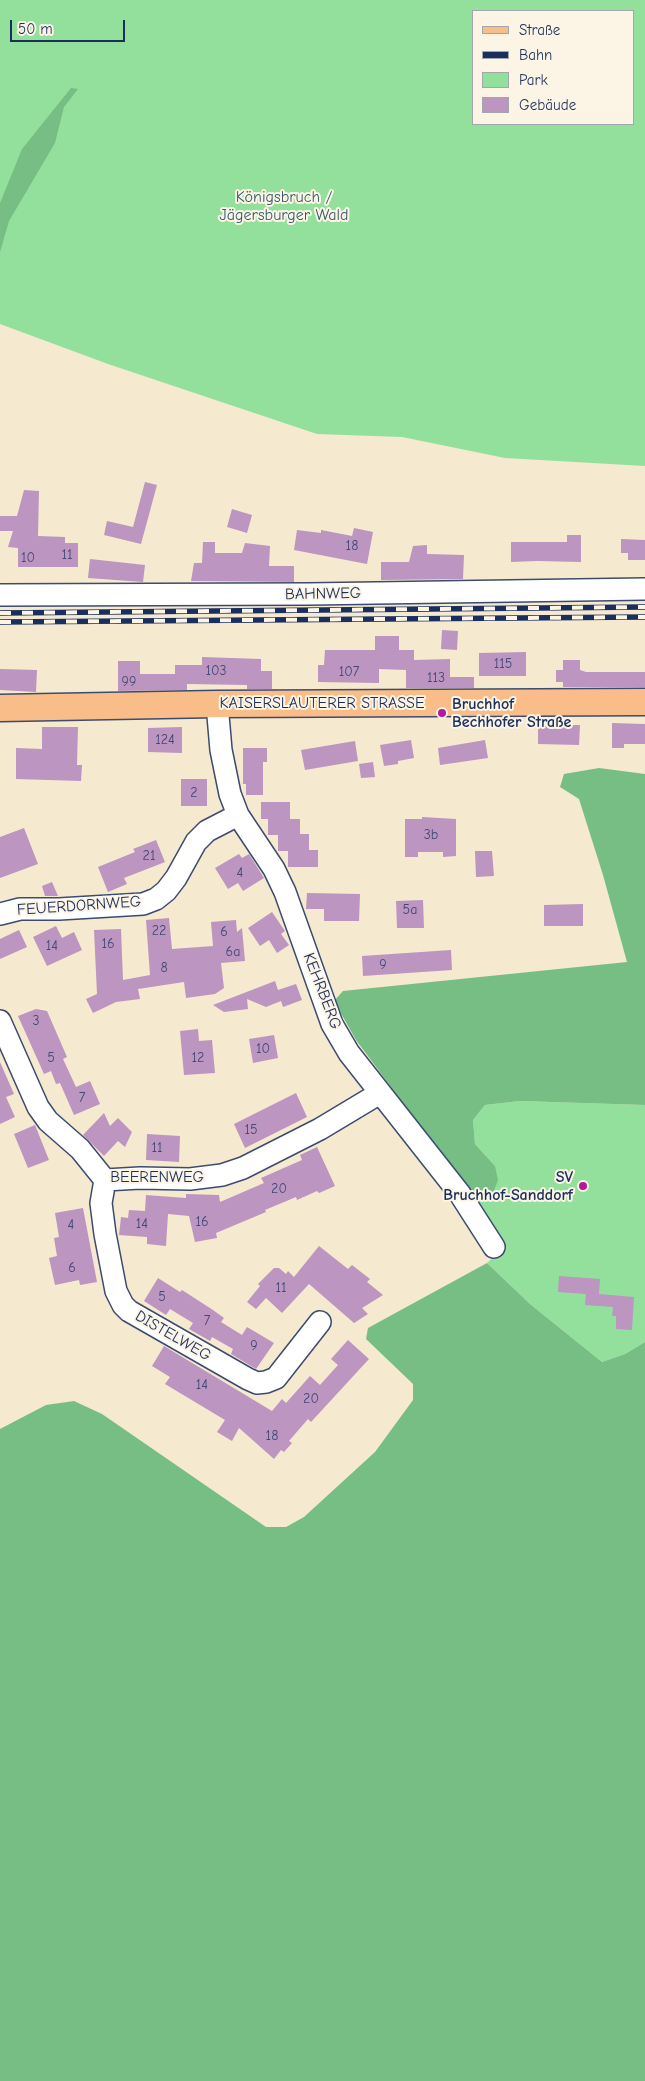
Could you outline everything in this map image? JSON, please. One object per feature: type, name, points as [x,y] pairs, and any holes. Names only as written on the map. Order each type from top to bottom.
[{"type":"main road","name":"KAISERSLAUTERER STRASSE","points":[[0,708],[217,704],[645,702]]},
{"type":"street","name":"BAHNWEG","points":[[0,595],[309,594],[645,588]]},
{"type":"street","name":"KEHRBERG","points":[[217,704],[225,776],[238,815],[274,870],[285,892],[332,1024],[349,1053],[460,1194],[494,1246]]},
{"type":"street","name":"FEUERDORNWEG","points":[[0,914],[20,909],[59,909],[143,904],[156,899],[166,891],[176,878],[196,842],[207,831],[238,815]]},
{"type":"street","name":"BEERENWEG","points":[[0,1020],[38,1107],[48,1121],[80,1148],[105,1180],[140,1178],[190,1179],[222,1176],[243,1168],[320,1129],[380,1094]]},
{"type":"street","name":"DISTELWEG","points":[[105,1180],[101,1203],[105,1234],[116,1291],[123,1305],[129,1311],[257,1383],[276,1378],[320,1322]]},
{"type":"green space","name":"Königsbruch / Jägersburger Wald","points":[[0,0],[645,0],[645,466],[505,458],[402,437],[317,434],[108,364],[0,324]]},
{"type":"green space","points":[[71,88],[78,89],[64,107],[55,143],[9,221],[0,252],[0,203],[22,149]]},
{"type":"green space","points":[[599,768],[645,774],[645,1105],[520,1101],[485,1105],[473,1120],[475,1144],[495,1166],[498,1180],[493,1193],[471,1195],[356,1040],[334,1001],[343,991],[627,962],[603,875],[579,799],[560,787],[564,774]]},
{"type":"green space","points":[[520,1101],[645,1105],[645,1342],[625,1354],[602,1362],[530,1304],[487,1263],[502,1249],[471,1195],[495,1166],[475,1144],[473,1120],[485,1105]]},
{"type":"green space","points":[[487,1263],[530,1304],[602,1362],[625,1354],[645,1342],[645,2081],[0,2081],[0,1429],[46,1405],[74,1401],[102,1414],[266,1527],[286,1527],[304,1517],[375,1452],[413,1400],[413,1384],[366,1339],[368,1328]]},
{"type":"building","points":[[145,482],[157,485],[141,544],[104,535],[107,521],[133,527]]},
{"type":"building","points":[[24,490],[39,491],[38,536],[65,537],[65,543],[78,543],[78,567],[18,567],[18,548],[8,547],[13,531],[0,531],[0,516],[17,516]]},
{"type":"building","points":[[232,509],[252,515],[247,533],[227,527]]},
{"type":"building","points":[[354,528],[373,532],[367,564],[294,550],[297,530],[321,533],[321,530],[352,536]]},
{"type":"building","points":[[567,535],[581,535],[581,562],[511,562],[511,542],[567,542]]},
{"type":"building","points":[[621,539],[645,540],[645,560],[628,560],[628,553],[621,553]]},
{"type":"building","points":[[203,542],[215,542],[215,553],[242,553],[245,543],[270,546],[269,566],[294,566],[294,582],[191,581],[194,563],[202,563]]},
{"type":"building","points":[[427,545],[427,554],[464,555],[463,579],[381,580],[381,562],[409,562],[413,546]]},
{"type":"building","points":[[90,559],[145,565],[143,582],[88,578]]},
{"type":"building","points":[[442,630],[458,631],[457,650],[441,649]]},
{"type":"building","points":[[375,636],[399,636],[399,650],[414,650],[414,660],[450,659],[450,677],[474,677],[474,688],[406,688],[406,670],[379,669],[379,683],[318,682],[318,665],[324,665],[325,650],[375,650]]},
{"type":"building","points":[[526,652],[526,676],[479,676],[479,653]]},
{"type":"building","points":[[202,657],[261,659],[261,671],[272,671],[272,689],[247,689],[247,685],[187,684],[187,690],[118,691],[118,661],[140,661],[140,674],[175,674],[175,665],[202,665]]},
{"type":"building","points":[[563,660],[580,660],[580,670],[586,672],[645,672],[645,687],[563,687],[563,682],[556,682],[556,670],[563,670]]},
{"type":"building","points":[[0,669],[37,670],[36,692],[0,690]]},
{"type":"building","points":[[612,723],[645,724],[645,744],[624,744],[624,748],[612,748]]},
{"type":"building","points":[[538,725],[580,725],[579,745],[538,744]]},
{"type":"building","points":[[42,727],[78,727],[77,765],[82,765],[81,781],[16,779],[16,748],[42,749]]},
{"type":"building","points":[[182,727],[182,753],[148,752],[148,728]]},
{"type":"building","points":[[411,740],[414,758],[398,761],[398,764],[384,766],[380,745]]},
{"type":"building","points":[[485,740],[488,758],[440,765],[438,748]]},
{"type":"building","points":[[355,741],[358,761],[305,770],[301,750]]},
{"type":"building","points":[[243,748],[267,748],[267,762],[263,762],[263,795],[246,795],[246,784],[243,784]]},
{"type":"building","points":[[373,762],[375,777],[361,778],[359,764]]},
{"type":"building","points":[[181,779],[207,779],[207,806],[181,806]]},
{"type":"building","points":[[261,802],[290,802],[290,819],[300,819],[300,834],[309,834],[309,850],[318,850],[318,867],[288,867],[288,851],[278,851],[278,835],[268,835],[268,819],[261,819]]},
{"type":"building","points":[[422,817],[456,819],[456,856],[443,857],[443,852],[418,852],[418,857],[405,857],[405,819],[422,819]]},
{"type":"building","points":[[24,828],[38,864],[0,878],[0,837]]},
{"type":"building","points":[[156,840],[165,862],[124,878],[127,884],[108,892],[98,867],[135,852],[133,849]]},
{"type":"building","points":[[475,851],[492,851],[494,876],[476,877]]},
{"type":"building","points":[[239,854],[242,858],[249,854],[264,878],[243,891],[238,883],[228,889],[215,868]]},
{"type":"building","points":[[52,882],[58,896],[45,896],[42,886]]},
{"type":"building","points":[[307,893],[360,894],[359,921],[324,921],[324,909],[306,909]]},
{"type":"building","points":[[423,900],[424,928],[397,928],[396,901]]},
{"type":"building","points":[[583,904],[583,926],[544,926],[544,905]]},
{"type":"building","points":[[272,912],[285,931],[281,934],[289,945],[277,953],[269,940],[260,946],[248,928]]},
{"type":"building","points":[[169,918],[172,949],[213,946],[211,922],[236,920],[237,932],[242,928],[245,961],[221,963],[224,988],[215,994],[186,998],[184,982],[138,989],[140,999],[116,1002],[93,1013],[86,999],[97,994],[94,930],[121,929],[123,980],[150,975],[146,920]]},
{"type":"building","points":[[56,926],[62,938],[74,932],[82,950],[47,966],[33,937]]},
{"type":"building","points":[[19,930],[27,947],[0,959],[0,939]]},
{"type":"building","points":[[451,950],[452,970],[363,976],[362,956]]},
{"type":"building","points":[[275,981],[278,990],[296,984],[302,1000],[283,1007],[281,1001],[266,1007],[247,999],[248,1009],[224,1012],[213,1005]]},
{"type":"building","points":[[36,1009],[47,1011],[67,1057],[63,1059],[76,1087],[90,1081],[100,1104],[74,1115],[60,1083],[56,1084],[51,1071],[44,1074],[18,1016]]},
{"type":"building","points":[[198,1029],[199,1041],[212,1040],[215,1073],[184,1075],[180,1031]]},
{"type":"building","points":[[274,1035],[278,1058],[253,1063],[249,1039]]},
{"type":"building","points":[[0,1062],[14,1094],[6,1097],[15,1117],[0,1124]]},
{"type":"building","points":[[296,1093],[307,1117],[245,1148],[234,1124]]},
{"type":"building","points":[[104,1113],[110,1126],[118,1118],[132,1132],[125,1147],[118,1141],[104,1156],[83,1135]]},
{"type":"building","points":[[35,1125],[49,1160],[28,1168],[14,1134]]},
{"type":"building","points":[[147,1134],[180,1136],[179,1162],[146,1160]]},
{"type":"building","points":[[317,1147],[335,1186],[319,1193],[317,1191],[297,1200],[296,1197],[265,1210],[266,1212],[216,1233],[217,1238],[195,1242],[189,1216],[168,1214],[166,1246],[147,1244],[147,1237],[119,1235],[121,1217],[128,1218],[129,1210],[145,1211],[146,1195],[186,1198],[186,1194],[219,1195],[220,1202],[264,1183],[261,1178],[302,1160],[300,1155]]},
{"type":"building","points":[[83,1208],[97,1282],[80,1285],[79,1280],[55,1285],[49,1258],[57,1256],[54,1238],[59,1237],[55,1213]]},
{"type":"building","points":[[319,1246],[348,1269],[352,1265],[370,1279],[367,1282],[383,1295],[362,1308],[368,1314],[354,1323],[309,1284],[282,1313],[266,1298],[256,1309],[247,1302],[260,1286],[258,1284],[274,1268],[279,1268],[286,1274],[288,1271],[294,1277]]},
{"type":"building","points":[[559,1276],[600,1279],[599,1294],[634,1297],[632,1330],[616,1329],[616,1316],[612,1316],[613,1307],[585,1305],[586,1294],[558,1292]]},
{"type":"building","points":[[158,1278],[180,1292],[182,1290],[213,1310],[224,1318],[221,1322],[242,1335],[247,1327],[274,1343],[256,1369],[231,1354],[233,1349],[212,1337],[210,1341],[189,1329],[193,1323],[170,1309],[166,1315],[144,1301]]},
{"type":"building","points":[[348,1340],[369,1359],[311,1422],[308,1419],[289,1441],[292,1443],[284,1452],[281,1450],[274,1459],[239,1428],[232,1441],[217,1432],[225,1420],[165,1384],[170,1377],[152,1366],[164,1346],[272,1411],[282,1399],[286,1403],[310,1376],[320,1385],[338,1365],[331,1359]]},
{"type":"railway","points":[[0,613],[645,607]]},
{"type":"railway","points":[[0,622],[645,617]]},
{"type":"place","name":"Bruchhof Bechhofer Straße","points":[[442,713]]},
{"type":"place","name":"SV Bruchhof-Sanddorf","points":[[583,1186]]}]
